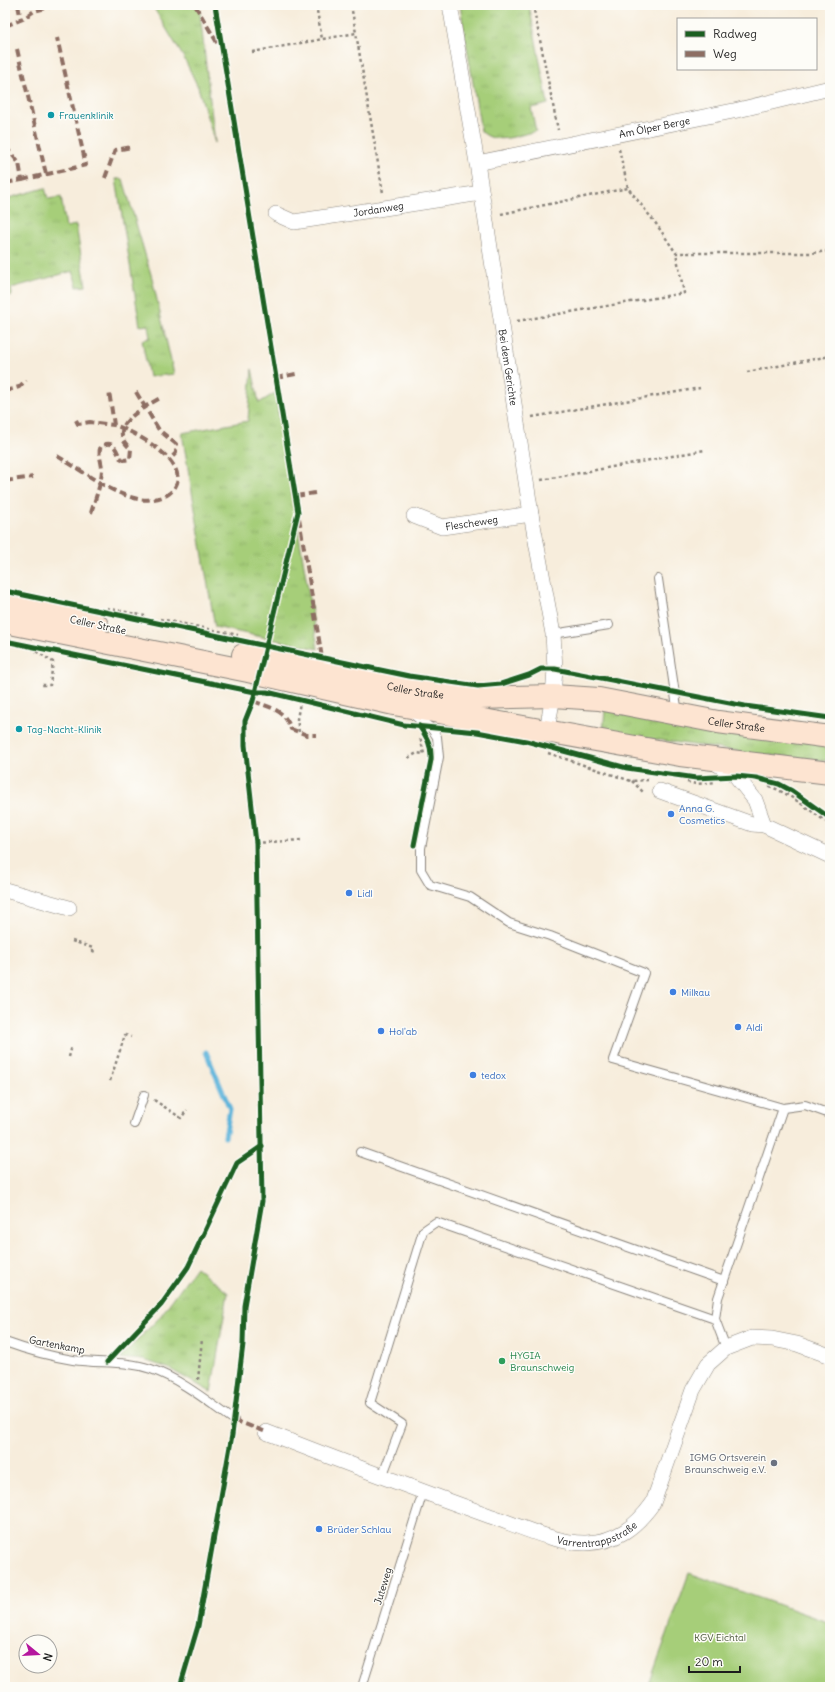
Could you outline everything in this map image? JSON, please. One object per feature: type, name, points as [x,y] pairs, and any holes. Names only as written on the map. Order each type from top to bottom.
[{"type":"main road","name":"Celler Straße","points":[[5,606],[418,692],[478,698],[553,696],[599,699],[718,722],[830,737]]},
{"type":"main road","name":"Celler Straße","points":[[5,622],[240,670],[547,739],[593,740],[709,759],[830,773]]},
{"type":"street","name":"Bei dem Gerichte","points":[[450,5],[477,163],[531,514],[553,634],[555,669],[547,739]]},
{"type":"street","name":"Am Ölper Berge","points":[[477,163],[738,110],[830,88]]},
{"type":"street","name":"Jordanweg","points":[[276,214],[294,222],[481,192]]},
{"type":"street","name":"Flescheweg","points":[[414,516],[442,527],[531,514]]},
{"type":"street","name":"Celler Straße","points":[[709,759],[736,776],[755,800],[764,825]]},
{"type":"street","points":[[660,791],[752,824],[764,825],[830,856]]},
{"type":"street","points":[[5,890],[69,908]]},
{"type":"street","name":"Varrentrappstraße","points":[[266,1432],[423,1492],[562,1540],[585,1543],[614,1537],[624,1532],[642,1519],[653,1503],[693,1390],[708,1364],[726,1348],[752,1338],[772,1339],[796,1344],[830,1356]]},
{"type":"lane","points":[[658,579],[678,714]]},
{"type":"lane","points":[[553,634],[609,625]]},
{"type":"lane","points":[[394,704],[431,728],[437,737],[439,757],[421,848],[421,870],[430,885],[470,897],[509,923],[550,936],[644,973],[613,1060],[783,1108],[805,1105],[830,1114]]},
{"type":"lane","points":[[134,1124],[144,1095]]},
{"type":"lane","points":[[726,1348],[715,1320],[718,1298],[783,1108]]},
{"type":"lane","points":[[360,1152],[724,1281]]},
{"type":"lane","points":[[382,1477],[402,1424],[370,1403],[422,1231],[436,1222],[715,1320]]},
{"type":"lane","name":"Gartenkamp","points":[[5,1342],[35,1352],[74,1360],[129,1364],[150,1369],[178,1381],[234,1420]]},
{"type":"lane","name":"Juteweg","points":[[362,1687],[423,1492]]},
{"type":"path","points":[[316,5],[322,39]]},
{"type":"path","points":[[351,5],[385,208]]},
{"type":"path","points":[[533,5],[561,146]]},
{"type":"path","points":[[252,52],[356,33]]},
{"type":"path","points":[[512,322],[684,293],[676,253],[657,225],[628,188],[618,145]]},
{"type":"path","points":[[500,214],[628,188]]},
{"type":"path","points":[[676,253],[811,253],[830,251]]},
{"type":"path","points":[[747,372],[830,356]]},
{"type":"path","points":[[528,418],[700,388]]},
{"type":"path","points":[[538,480],[705,450]]},
{"type":"path","points":[[105,612],[237,640]]},
{"type":"path","points":[[27,645],[53,662],[50,685],[40,685]]},
{"type":"path","points":[[299,732],[297,719],[301,701]]},
{"type":"path","points":[[427,737],[419,726],[431,728]]},
{"type":"path","points":[[408,758],[417,753],[424,754],[421,738],[418,734]]},
{"type":"path","points":[[547,739],[561,751]]},
{"type":"path","points":[[682,777],[696,778],[736,776],[756,778],[779,784],[792,791],[829,821]]},
{"type":"path","points":[[764,784],[780,790],[829,821]]},
{"type":"path","points":[[256,843],[301,840]]},
{"type":"path","points":[[72,941],[93,948],[93,951],[96,952]]},
{"type":"path","points":[[110,1081],[125,1035],[131,1037]]},
{"type":"path","points":[[69,1057],[72,1046]]},
{"type":"path","points":[[154,1100],[181,1118],[187,1110]]},
{"type":"path","points":[[197,1394],[202,1339]]},
{"type":"green space","points":[[152,5],[199,5],[215,143],[198,87],[184,58]]},
{"type":"green space","points":[[460,5],[529,5],[548,104],[531,108],[536,131],[515,137],[500,139],[493,138],[481,131]]},
{"type":"green space","points":[[116,179],[123,179],[152,278],[174,374],[149,377],[142,340],[150,338],[148,325],[140,326]]},
{"type":"green space","points":[[45,188],[48,199],[61,197],[66,227],[76,225],[86,286],[77,287],[73,271],[11,288],[12,295],[5,297],[5,199]]},
{"type":"green space","points":[[252,369],[259,403],[275,393],[318,649],[215,627],[182,433],[248,421]]},
{"type":"green space","points":[[605,710],[830,745],[830,761],[757,754],[603,732]]},
{"type":"green space","points":[[196,1267],[228,1293],[211,1392],[168,1368],[144,1360],[120,1358],[159,1318]]},
{"type":"green space","name":"KGV Eichtal","points":[[689,1573],[830,1623],[830,1687],[648,1687]]},
{"type":"waterway","points":[[206,1052],[230,1109],[225,1137]]},
{"type":"marked path","points":[[18,5],[21,20]]},
{"type":"marked path","points":[[5,26],[23,19],[34,11],[58,5]]},
{"type":"marked path","points":[[195,5],[219,46]]},
{"type":"marked path","points":[[22,180],[86,165],[57,38]]},
{"type":"marked path","points":[[17,49],[46,174]]},
{"type":"marked path","points":[[5,78],[5,86]]},
{"type":"marked path","points":[[5,146],[19,163],[22,180],[5,183]]},
{"type":"marked path","points":[[105,178],[115,150],[132,147]]},
{"type":"marked path","points":[[276,378],[296,374]]},
{"type":"marked path","points":[[5,391],[19,387],[26,380]]},
{"type":"marked path","points":[[57,456],[106,486],[127,496],[142,500],[153,499],[167,495],[173,490],[177,483],[177,474],[173,464],[165,455],[144,439],[114,425],[109,391]]},
{"type":"marked path","points":[[136,392],[159,430],[176,444],[176,453],[169,460]]},
{"type":"marked path","points":[[91,513],[99,487],[102,470],[99,451],[101,446],[111,444],[114,446],[120,458],[124,460],[130,459],[131,449],[124,441],[122,433],[124,426],[136,413],[160,398]]},
{"type":"marked path","points":[[76,420],[78,424],[90,422],[114,425]]},
{"type":"marked path","points":[[5,481],[33,477]]},
{"type":"marked path","points":[[296,496],[315,493]]},
{"type":"marked path","points":[[299,518],[322,658],[324,659]]},
{"type":"marked path","points":[[253,701],[281,713],[285,717],[291,729],[307,735],[317,735]]},
{"type":"marked path","points":[[234,1420],[266,1432]]},
{"type":"cycle path","points":[[180,1687],[198,1626],[232,1435],[243,1344],[244,1306],[262,1201],[256,843],[245,745],[245,721],[253,701],[298,512],[215,5]]},
{"type":"cycle path","points":[[5,591],[409,676],[478,686],[501,684],[529,675],[541,669],[555,669],[745,706],[830,718]]},
{"type":"cycle path","points":[[5,641],[255,692],[267,692],[404,725],[477,732],[526,741],[627,768],[696,778],[736,776],[756,778],[779,784],[792,791],[830,818]]},
{"type":"cycle path","points":[[414,845],[431,760],[431,750],[419,726]]},
{"type":"cycle path","points":[[107,1362],[161,1305],[188,1267],[237,1163],[262,1146]]},
{"type":"place","name":"Frauenklinik","points":[[51,115]]},
{"type":"place","name":"Tag-Nacht-Klinik","points":[[19,729]]},
{"type":"place","name":"Anna G. Cosmetics","points":[[671,814]]},
{"type":"place","name":"Lidl","points":[[349,893]]},
{"type":"place","name":"Milkau","points":[[673,992]]},
{"type":"place","name":"Aldi","points":[[738,1027]]},
{"type":"place","name":"Hol'ab","points":[[381,1031]]},
{"type":"place","name":"tedox","points":[[473,1075]]},
{"type":"place","name":"HYGIA Braunschweig","points":[[502,1361]]},
{"type":"place","name":"IGMG Ortsverein Braunschweig e.V.","points":[[774,1463]]},
{"type":"place","name":"Brüder Schlau","points":[[319,1529]]}]
